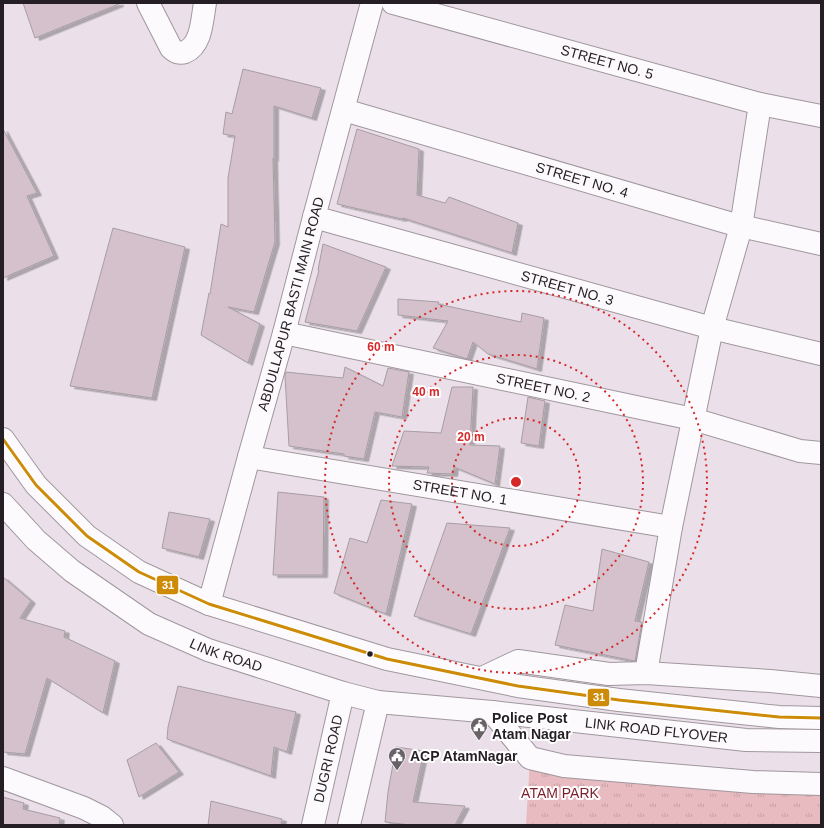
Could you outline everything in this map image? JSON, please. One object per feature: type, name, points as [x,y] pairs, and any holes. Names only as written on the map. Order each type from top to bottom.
[{"type":"street","points":[[148,3],[171,48],[175,52],[181,53],[192,48],[196,42],[205,3]]},
{"type":"street","name":"ABDULLAPUR BASTI MAIN ROAD","points":[[209,604],[284,333],[372,3]]},
{"type":"street","name":"STREET NO. 5","points":[[393,3],[760,104],[821,116]]},
{"type":"street","points":[[646,673],[670,527],[712,328],[741,226],[760,104]]},
{"type":"street","name":"STREET NO. 4","points":[[344,110],[741,226],[821,244]]},
{"type":"street","name":"STREET NO. 3","points":[[314,217],[712,328],[821,354]]},
{"type":"street","name":"STREET NO. 2","points":[[284,333],[693,419],[800,451],[821,453]]},
{"type":"street","points":[[3,439],[36,485],[87,536],[139,572],[209,604],[387,659],[482,678],[518,662],[609,674],[646,673],[770,681],[821,686]]},
{"type":"street","name":"STREET NO. 1","points":[[249,457],[670,527]]},
{"type":"street","name":"LINK ROAD","points":[[3,504],[36,540],[72,571],[149,624],[208,650],[343,693],[378,702],[492,712]]},
{"type":"street","name":"LINK ROAD FLYOVER","points":[[482,678],[518,686],[619,700],[779,717],[821,718]]},
{"type":"street","name":"DUGRI ROAD","points":[[312,825],[343,693]]},
{"type":"street","points":[[349,825],[378,702]]},
{"type":"street","points":[[492,712],[530,758],[564,766],[753,782],[821,784]]},
{"type":"street","name":"LINK ROAD FLYOVER","points":[[492,712],[746,740],[821,741]]},
{"type":"street","points":[[3,778],[84,808],[102,817],[112,825]]},
{"type":"green space","name":"ATAM PARK","points":[[530,759],[821,774],[821,825],[526,824]]},
{"type":"building","points":[[23,3],[119,3],[119,4],[35,38]]},
{"type":"building","points":[[243,69],[321,88],[312,118],[274,106],[274,159],[273,158],[275,242],[254,312],[228,307],[260,324],[248,363],[201,335],[209,293],[210,294],[221,224],[228,227],[228,178],[235,136],[223,134],[226,112],[232,114]]},
{"type":"building","points":[[3,129],[37,193],[27,196],[54,256],[3,278]]},
{"type":"building","points":[[357,129],[419,149],[417,195],[445,203],[449,197],[518,223],[512,253],[403,218],[337,204]]},
{"type":"building","points":[[113,228],[185,247],[152,398],[70,386]]},
{"type":"building","points":[[323,244],[386,267],[357,331],[305,322],[319,270]]},
{"type":"building","points":[[398,299],[439,302],[438,304],[521,322],[522,313],[544,318],[537,369],[488,354],[473,342],[467,359],[433,348],[448,321],[398,315]]},
{"type":"building","points":[[345,367],[383,386],[388,368],[409,372],[402,417],[375,412],[364,459],[344,456],[344,454],[289,446],[286,372],[343,378]]},
{"type":"building","points":[[452,387],[473,387],[470,445],[500,446],[495,484],[454,467],[453,474],[427,473],[429,467],[392,466],[404,431],[441,433]]},
{"type":"building","points":[[528,397],[545,401],[539,446],[521,443]]},
{"type":"building","points":[[278,492],[324,497],[323,575],[273,575]]},
{"type":"building","points":[[381,500],[412,504],[386,614],[334,593],[350,538],[367,543]]},
{"type":"building","points":[[169,512],[210,519],[199,557],[162,548]]},
{"type":"building","points":[[447,523],[510,528],[471,634],[414,616]]},
{"type":"building","points":[[602,549],[649,562],[635,621],[642,622],[635,661],[555,645],[565,605],[593,611]]},
{"type":"building","points":[[3,577],[31,601],[20,618],[65,631],[64,637],[115,661],[103,713],[47,678],[25,754],[3,752]]},
{"type":"building","points":[[178,686],[296,712],[287,752],[274,747],[271,776],[167,739],[168,727]]},
{"type":"building","points":[[156,743],[179,772],[139,797],[127,760]]},
{"type":"building","points":[[396,747],[424,751],[413,802],[465,806],[455,825],[410,825],[385,822],[388,792]]},
{"type":"building","points":[[3,797],[24,803],[23,809],[60,818],[59,825],[3,825]]},
{"type":"building","points":[[211,801],[282,819],[281,825],[208,825]]},
{"type":"transit line","name":"31","points":[[3,439],[36,485],[87,536],[139,572],[209,604],[387,659],[518,686],[619,700],[779,717],[821,718]]},
{"type":"place","name":"Police Post Atam Nagar","points":[[479,741]]},
{"type":"place","name":"ACP AtamNagar","points":[[397,771]]}]
